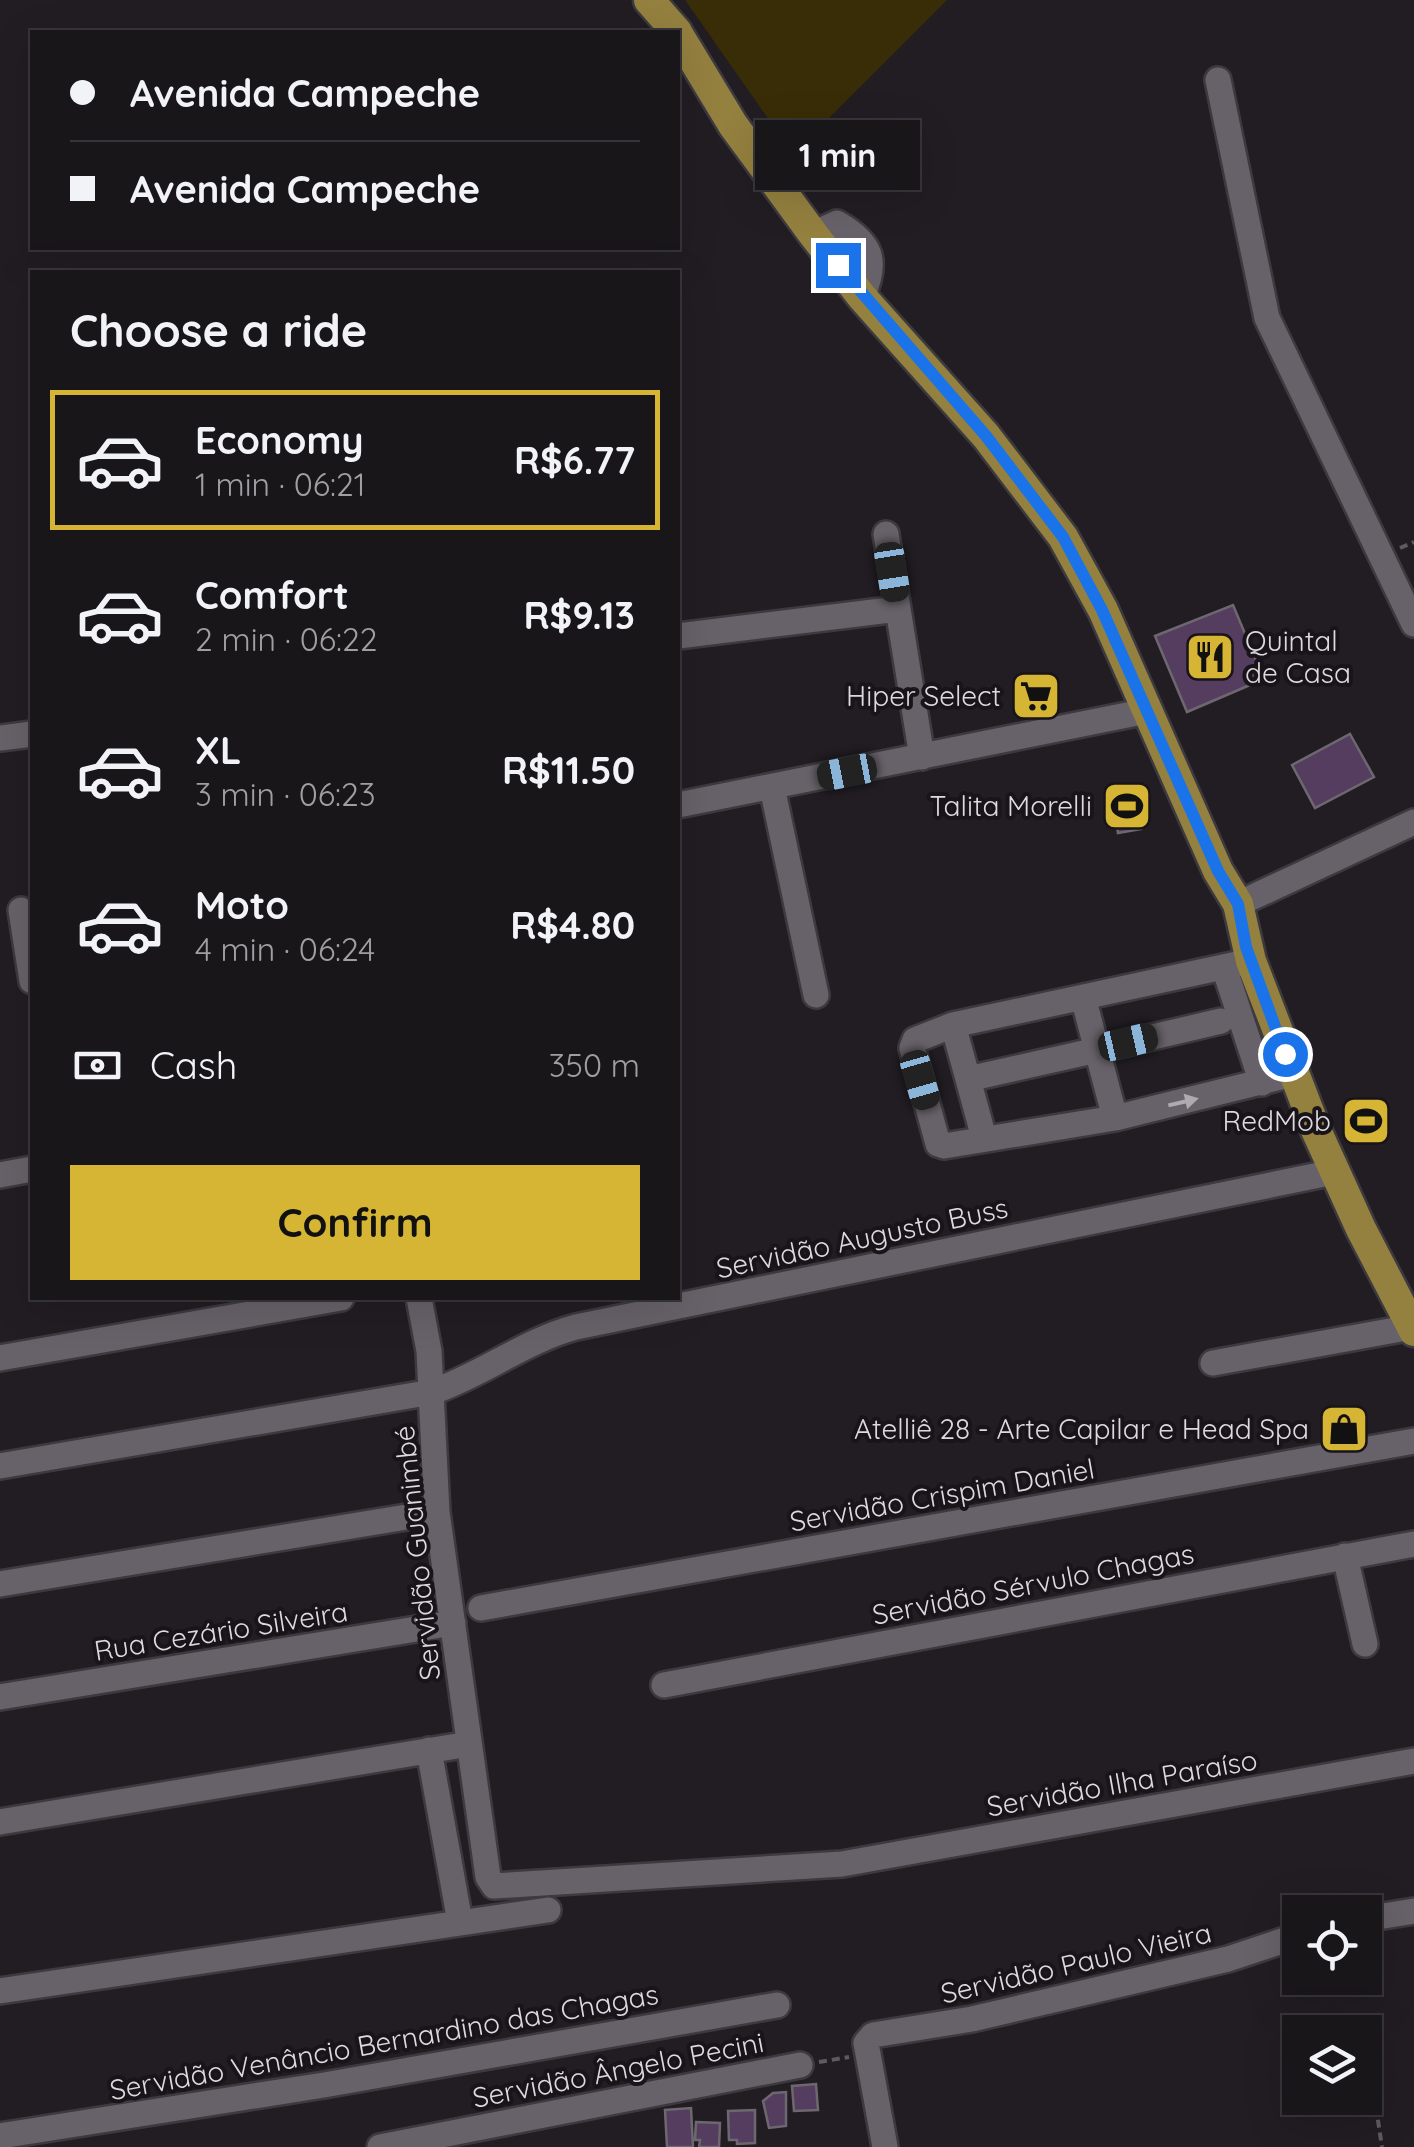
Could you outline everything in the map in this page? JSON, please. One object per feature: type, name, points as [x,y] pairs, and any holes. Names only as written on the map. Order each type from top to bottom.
[{"type":"main road","points":[[649,0],[674,30]]},
{"type":"main road","points":[[680,38],[733,125],[813,234],[1049,515],[1102,610],[1218,871],[1238,904],[1241,958],[1262,1038],[1293,1074],[1334,1172],[1413,1329]]},
{"type":"street","points":[[1218,80],[1267,318],[1414,624]]},
{"type":"street","points":[[886,534],[922,757]]},
{"type":"street","points":[[680,636],[898,609]]},
{"type":"street","points":[[680,805],[1147,711]]},
{"type":"street","points":[[0,738],[30,734]]},
{"type":"street","points":[[772,787],[816,995]]},
{"type":"street","points":[[1238,904],[1414,822]]},
{"type":"street","points":[[18,911],[30,971]]},
{"type":"street","points":[[1241,958],[953,1025],[915,1040],[912,1048],[938,1144],[1115,1118],[1293,1074]]},
{"type":"street","points":[[1004,1000],[1241,958]]},
{"type":"street","points":[[1084,997],[1115,1118]]},
{"type":"street","points":[[968,1079],[1221,1021]]},
{"type":"street","points":[[953,1025],[984,1138]]},
{"type":"street","points":[[1262,1038],[1262,1083]]},
{"type":"street","points":[[0,1175],[30,1169]]},
{"type":"street","name":"Servidão Augusto Buss","points":[[0,1466],[432,1392],[473,1375],[536,1340],[576,1327],[1334,1172]]},
{"type":"street","points":[[0,1358],[330,1300]]},
{"type":"street","name":"Servidão Guanimbé","points":[[419,1300],[427,1332],[432,1392],[436,1512],[488,1878],[494,1886],[842,1864]]},
{"type":"street","points":[[1213,1363],[1413,1329]]},
{"type":"street","name":"Servidão Crispim Daniel","points":[[482,1608],[1414,1441]]},
{"type":"street","points":[[0,1584],[436,1512]]},
{"type":"street","name":"Servidão Sérvulo Chagas","points":[[664,1685],[1414,1544]]},
{"type":"street","points":[[1345,1556],[1365,1644]]},
{"type":"street","name":"Rua Cezário Silveira","points":[[0,1697],[453,1623]]},
{"type":"street","points":[[0,1822],[469,1744]]},
{"type":"street","points":[[429,1750],[460,1922]]},
{"type":"street","name":"Servidão Ilha Paraíso","points":[[842,1864],[1414,1761]]},
{"type":"street","points":[[0,1991],[548,1910]]},
{"type":"street","points":[[1382,1916],[1414,1911]]},
{"type":"street","name":"Servidão Paulo Vieira","points":[[866,2048],[873,2035],[972,2019],[1228,1959],[1282,1940]]},
{"type":"street","name":"Servidão Venâncio Bernardino das Chagas","points":[[0,2136],[324,2085],[778,2005]]},
{"type":"street","points":[[866,2048],[885,2147]]},
{"type":"street","name":"Servidão Ângelo Pecini","points":[[380,2147],[800,2065]]},
{"type":"path","name":"Servidão Ângelo Pecini","points":[[800,2065],[866,2048]]},
{"type":"path","points":[[1377,2115],[1382,2147]]},
{"type":"shaded area","points":[[685,0],[947,0],[793,154]]},
{"type":"building","name":"Quintal de Casa","points":[[1233,605],[1264,679],[1187,712],[1155,636]]},
{"type":"building","points":[[1350,734],[1374,777],[1315,808],[1292,765]]},
{"type":"building","points":[[1135,796],[1141,829],[1118,833],[1113,800]]},
{"type":"building","points":[[816,2084],[818,2110],[794,2111],[792,2086]]},
{"type":"building","points":[[786,2092],[786,2126],[769,2128],[763,2101],[773,2093]]},
{"type":"building","points":[[691,2108],[693,2147],[667,2147],[665,2110]]},
{"type":"building","points":[[755,2110],[755,2143],[737,2144],[737,2140],[729,2140],[728,2111]]},
{"type":"building","points":[[696,2122],[720,2123],[719,2147],[699,2147],[700,2140],[695,2140]]},
{"type":"place","name":"Quintal de Casa","points":[[1210,657]]},
{"type":"place","name":"Hiper Select","points":[[1036,696]]},
{"type":"place","name":"Talita Morelli","points":[[1127,806]]},
{"type":"place","name":"RedMob","points":[[1366,1121]]},
{"type":"place","name":"Atelliê 28 - Arte Capilar e Head Spa","points":[[1344,1429]]},
{"type":"route","points":[[838,265],[986,436],[1063,537],[1102,610],[1218,871],[1238,904],[1246,947],[1285,1054]]}]
